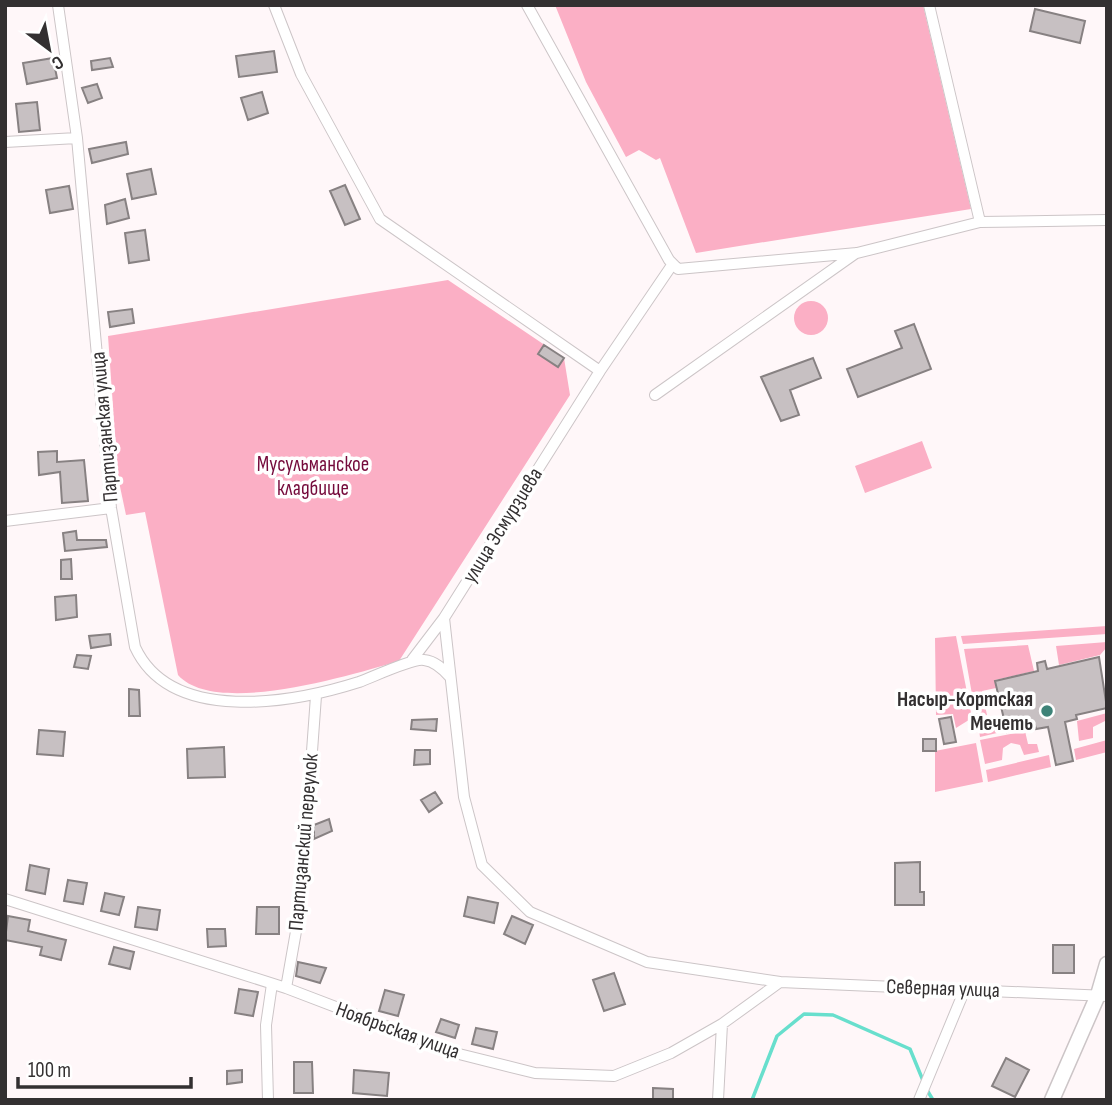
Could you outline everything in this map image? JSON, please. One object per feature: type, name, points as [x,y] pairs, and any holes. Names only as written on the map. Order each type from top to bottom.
[{"type":"street","name":"Партизанская улица","points":[[58,5],[77,138],[111,508],[135,648],[143,665],[159,681],[189,694],[249,703],[316,696],[393,670],[412,660]]},
{"type":"street","points":[[274,5],[301,74],[380,219],[600,371]]},
{"type":"street","points":[[527,5],[672,265],[684,270],[857,253],[980,222],[1107,220]]},
{"type":"street","points":[[929,5],[980,222]]},
{"type":"street","points":[[5,142],[77,138]]},
{"type":"street","points":[[655,395],[857,253]]},
{"type":"street","name":"улица Эсмурзиева","points":[[412,660],[444,618],[600,371],[672,265]]},
{"type":"street","points":[[5,520],[111,508]]},
{"type":"street","points":[[444,618],[464,797],[482,865],[530,912],[647,962],[780,982]]},
{"type":"street","points":[[412,660],[433,662],[450,677]]},
{"type":"street","name":"Партизанский переулок","points":[[286,988],[301,903],[316,696]]},
{"type":"street","name":"Ноябрьская улица","points":[[5,899],[286,988],[459,1054],[535,1073],[614,1076],[671,1053],[722,1024],[780,982]]},
{"type":"street","points":[[1052,1100],[1102,995],[1107,964]]},
{"type":"street","name":"Северная улица","points":[[780,982],[1102,995]]},
{"type":"street","points":[[268,1100],[267,1025],[272,984]]},
{"type":"street","points":[[919,1100],[965,989]]},
{"type":"street","points":[[718,1100],[722,1024]]},
{"type":"green space","points":[[555,5],[923,5],[971,209],[696,253],[660,158],[656,160],[639,150],[626,157],[586,82]]},
{"type":"green space","name":"Мусульманское кладбище","points":[[448,280],[564,358],[570,395],[399,661],[318,683],[284,689],[252,693],[221,692],[196,687],[178,675],[145,512],[126,515],[118,477],[108,336]]},
{"type":"green space","points":[[811,301],[823,306],[828,318],[823,330],[811,335],[799,330],[794,318],[799,306]]},
{"type":"green space","points":[[922,441],[932,468],[865,493],[855,466]]},
{"type":"green space","points":[[1107,626],[1107,634],[963,644],[961,636]]},
{"type":"green space","points":[[956,636],[972,718],[956,728],[953,714],[936,715],[935,638]]},
{"type":"green space","points":[[1107,642],[1107,647],[1100,655],[1059,665],[1056,646]]},
{"type":"green space","points":[[1028,645],[1034,671],[995,680],[996,688],[982,691],[987,715],[976,717],[964,649]]},
{"type":"green space","points":[[1107,713],[1107,720],[1093,727],[1093,738],[1079,741],[1077,721]]},
{"type":"green space","points":[[994,719],[997,733],[980,737],[978,723]]},
{"type":"green space","points":[[1025,731],[1028,744],[1037,744],[1039,752],[1024,755],[1020,745],[1011,743],[1003,748],[1002,760],[985,764],[980,740]]},
{"type":"green space","points":[[1107,740],[1107,752],[1076,760],[1074,749]]},
{"type":"green space","points":[[976,743],[983,782],[935,792],[935,751]]},
{"type":"green space","points":[[1049,755],[1051,767],[988,782],[986,770]]},
{"type":"building","points":[[1035,9],[1085,21],[1080,43],[1030,31]]},
{"type":"building","points":[[274,51],[277,72],[239,77],[236,56]]},
{"type":"building","points":[[53,58],[57,78],[27,84],[23,63]]},
{"type":"building","points":[[110,58],[113,67],[92,70],[91,61]]},
{"type":"building","points":[[97,84],[102,98],[88,103],[82,88]]},
{"type":"building","points":[[262,92],[268,113],[248,120],[241,98]]},
{"type":"building","points":[[37,102],[40,130],[19,132],[16,104]]},
{"type":"building","points":[[126,142],[128,154],[92,163],[89,149]]},
{"type":"building","points":[[151,169],[156,194],[132,199],[127,174]]},
{"type":"building","points":[[345,185],[360,219],[345,225],[330,191]]},
{"type":"building","points":[[69,186],[73,209],[50,213],[46,190]]},
{"type":"building","points":[[125,199],[129,218],[107,224],[105,205]]},
{"type":"building","points":[[145,230],[149,260],[129,263],[125,233]]},
{"type":"building","points":[[132,309],[134,323],[110,327],[108,312]]},
{"type":"building","points":[[914,324],[931,369],[858,397],[847,369],[902,348],[895,331]]},
{"type":"building","points":[[544,345],[564,358],[558,367],[538,354]]},
{"type":"building","points":[[813,358],[821,378],[790,390],[799,415],[781,421],[761,377]]},
{"type":"building","points":[[57,451],[57,462],[84,460],[88,501],[62,503],[60,472],[39,475],[38,452]]},
{"type":"building","points":[[76,531],[77,540],[106,540],[107,547],[65,551],[63,533]]},
{"type":"building","points":[[71,559],[72,579],[61,579],[61,560]]},
{"type":"building","points":[[76,595],[77,617],[56,620],[55,597]]},
{"type":"building","points":[[110,634],[111,645],[91,648],[89,636]]},
{"type":"building","points":[[77,655],[91,656],[88,669],[74,667]]},
{"type":"building","name":"Насыр-Кортская Мечеть","points":[[1099,657],[1107,708],[1076,715],[1077,719],[1065,722],[1073,761],[1056,765],[1048,727],[1036,729],[1035,725],[1007,732],[995,681],[1038,671],[1037,663],[1045,661],[1047,669]]},
{"type":"building","points":[[129,689],[139,690],[140,716],[129,716]]},
{"type":"building","points":[[951,717],[956,742],[944,744],[939,719]]},
{"type":"building","points":[[437,719],[436,731],[411,729],[412,720]]},
{"type":"building","points":[[39,730],[65,732],[63,756],[37,754]]},
{"type":"building","points":[[923,739],[936,739],[936,751],[923,751]]},
{"type":"building","points":[[224,747],[225,777],[188,778],[187,749]]},
{"type":"building","points":[[415,750],[430,750],[430,764],[414,765]]},
{"type":"building","points":[[435,792],[442,803],[429,812],[421,800]]},
{"type":"building","points":[[329,819],[332,831],[314,839],[314,825]]},
{"type":"building","points":[[920,862],[920,892],[924,892],[924,905],[895,905],[895,863]]},
{"type":"building","points":[[30,865],[49,869],[45,894],[26,890]]},
{"type":"building","points":[[68,880],[87,883],[83,904],[64,901]]},
{"type":"building","points":[[105,893],[124,897],[119,915],[101,911]]},
{"type":"building","points":[[468,897],[498,903],[494,923],[464,916]]},
{"type":"building","points":[[138,907],[160,910],[157,930],[135,927]]},
{"type":"building","points":[[257,907],[279,907],[279,934],[256,934]]},
{"type":"building","points":[[8,916],[30,920],[28,931],[66,940],[61,960],[40,955],[42,947],[5,940]]},
{"type":"building","points":[[512,916],[533,925],[525,944],[504,934]]},
{"type":"building","points":[[207,929],[225,929],[226,946],[208,947]]},
{"type":"building","points":[[1053,945],[1074,945],[1074,973],[1053,973]]},
{"type":"building","points":[[114,947],[134,952],[130,969],[109,964]]},
{"type":"building","points":[[298,962],[326,968],[320,983],[296,976]]},
{"type":"building","points":[[614,973],[625,1004],[604,1011],[593,980]]},
{"type":"building","points":[[239,989],[258,992],[253,1016],[235,1013]]},
{"type":"building","points":[[385,990],[404,995],[398,1016],[379,1011]]},
{"type":"building","points":[[441,1019],[459,1025],[455,1038],[436,1032]]},
{"type":"building","points":[[476,1028],[497,1032],[493,1049],[472,1044]]},
{"type":"building","points":[[1006,1058],[1029,1070],[1015,1097],[992,1086]]},
{"type":"building","points":[[294,1062],[312,1062],[313,1093],[294,1093]]},
{"type":"building","points":[[242,1070],[242,1082],[227,1084],[227,1071]]},
{"type":"building","points":[[354,1070],[389,1073],[387,1096],[353,1093]]},
{"type":"building","points":[[653,1088],[673,1089],[673,1100],[653,1100]]},
{"type":"waterway","points":[[752,1100],[777,1036],[804,1014],[833,1015],[910,1049],[924,1083]]},
{"type":"waterway","points":[[927,1090],[933,1100]]},
{"type":"place","name":"Насыр-Кортская Мечеть","points":[[1047,711]]}]
